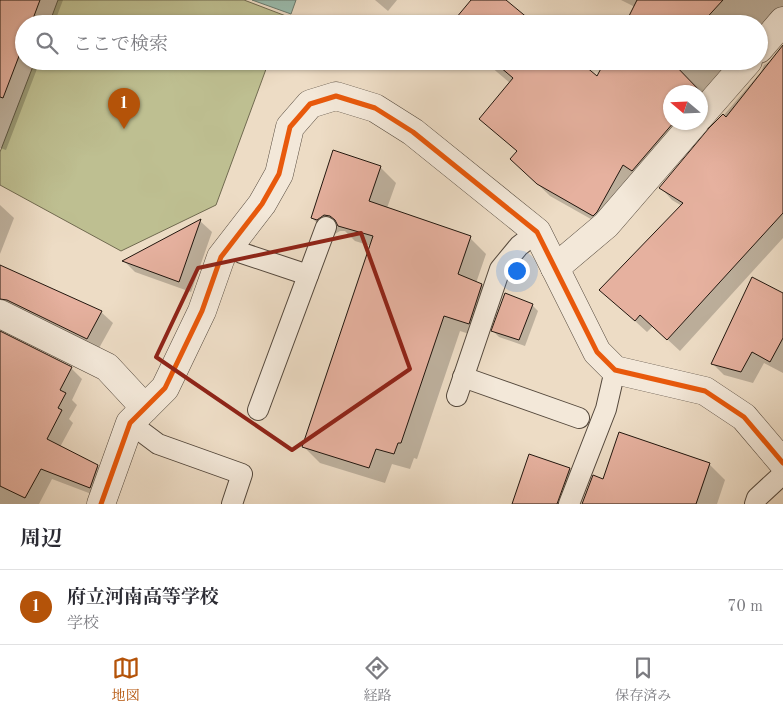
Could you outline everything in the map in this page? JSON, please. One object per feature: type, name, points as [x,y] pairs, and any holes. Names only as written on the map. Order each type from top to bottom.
[{"type":"street","points":[[768,39],[783,22]]},
{"type":"street","points":[[708,107],[740,70]]},
{"type":"street","points":[[101,504],[137,416],[165,388],[202,311],[221,257],[262,204],[279,174],[290,127],[310,104],[336,96],[375,108],[414,132],[538,232],[597,352],[615,370],[705,391],[744,417],[783,463]]},
{"type":"street","points":[[555,268],[606,225],[688,130]]},
{"type":"street","points":[[0,314],[107,367],[137,416]]},
{"type":"lane","points":[[258,410],[326,227]]},
{"type":"lane","points":[[538,232],[519,246],[500,269],[460,387],[579,418]]},
{"type":"lane","points":[[230,245],[242,253],[308,275]]},
{"type":"lane","points":[[569,504],[606,409],[615,370]]},
{"type":"lane","points":[[137,416],[158,444],[242,474],[232,504]]},
{"type":"lane","points":[[755,504],[757,498],[783,474]]},
{"type":"highlighted area","points":[[361,233],[410,369],[292,450],[156,357],[198,268]]},
{"type":"green space","points":[[58,0],[244,0],[283,15],[52,15]]},
{"type":"green space","points":[[32,70],[266,70],[216,205],[121,251],[0,185],[0,152]]},
{"type":"shaded area","points":[[252,0],[296,0],[291,14]]},
{"type":"building","points":[[0,0],[40,0],[34,15],[15,15],[15,67],[3,98],[0,97]]},
{"type":"building","points":[[471,0],[506,0],[524,15],[458,15]]},
{"type":"building","points":[[637,0],[723,0],[709,15],[630,15]]},
{"type":"building","points":[[783,45],[783,213],[667,340],[640,315],[635,321],[599,290],[683,203],[659,188],[709,128],[723,114],[726,117],[763,70],[768,70],[768,64]]},
{"type":"building","points":[[504,70],[590,70],[597,76],[600,70],[680,70],[694,85],[663,85],[663,130],[667,130],[632,171],[623,165],[593,216],[537,184],[510,159],[517,151],[479,119],[513,78]]},
{"type":"building","points":[[333,150],[381,166],[369,201],[471,236],[458,274],[482,284],[469,324],[444,316],[401,443],[398,443],[394,454],[376,449],[369,468],[302,447],[373,236],[338,226],[330,216],[324,215],[317,220],[311,218]]},
{"type":"building","points":[[201,219],[179,282],[122,261]]},
{"type":"building","points":[[0,265],[102,311],[87,339],[7,300],[0,299]]},
{"type":"building","points":[[752,277],[783,293],[783,338],[770,362],[752,352],[741,372],[711,364]]},
{"type":"building","points":[[505,293],[533,304],[519,340],[491,331]]},
{"type":"building","points":[[0,331],[72,367],[60,390],[66,393],[58,408],[62,410],[47,439],[98,465],[90,488],[41,469],[25,498],[0,486]]},
{"type":"building","points":[[619,432],[710,463],[696,504],[582,504],[593,475],[603,479]]},
{"type":"building","points":[[529,454],[570,468],[557,504],[512,504]]},
{"type":"cycle path","points":[[101,504],[130,423],[165,388],[202,311],[221,257],[262,204],[279,174],[290,127],[310,104],[336,96],[375,108],[413,132],[537,232],[597,352],[615,370],[705,391],[744,417],[783,463]]},
{"type":"place","name":"府立河南高等学校","points":[[124,129]]}]
